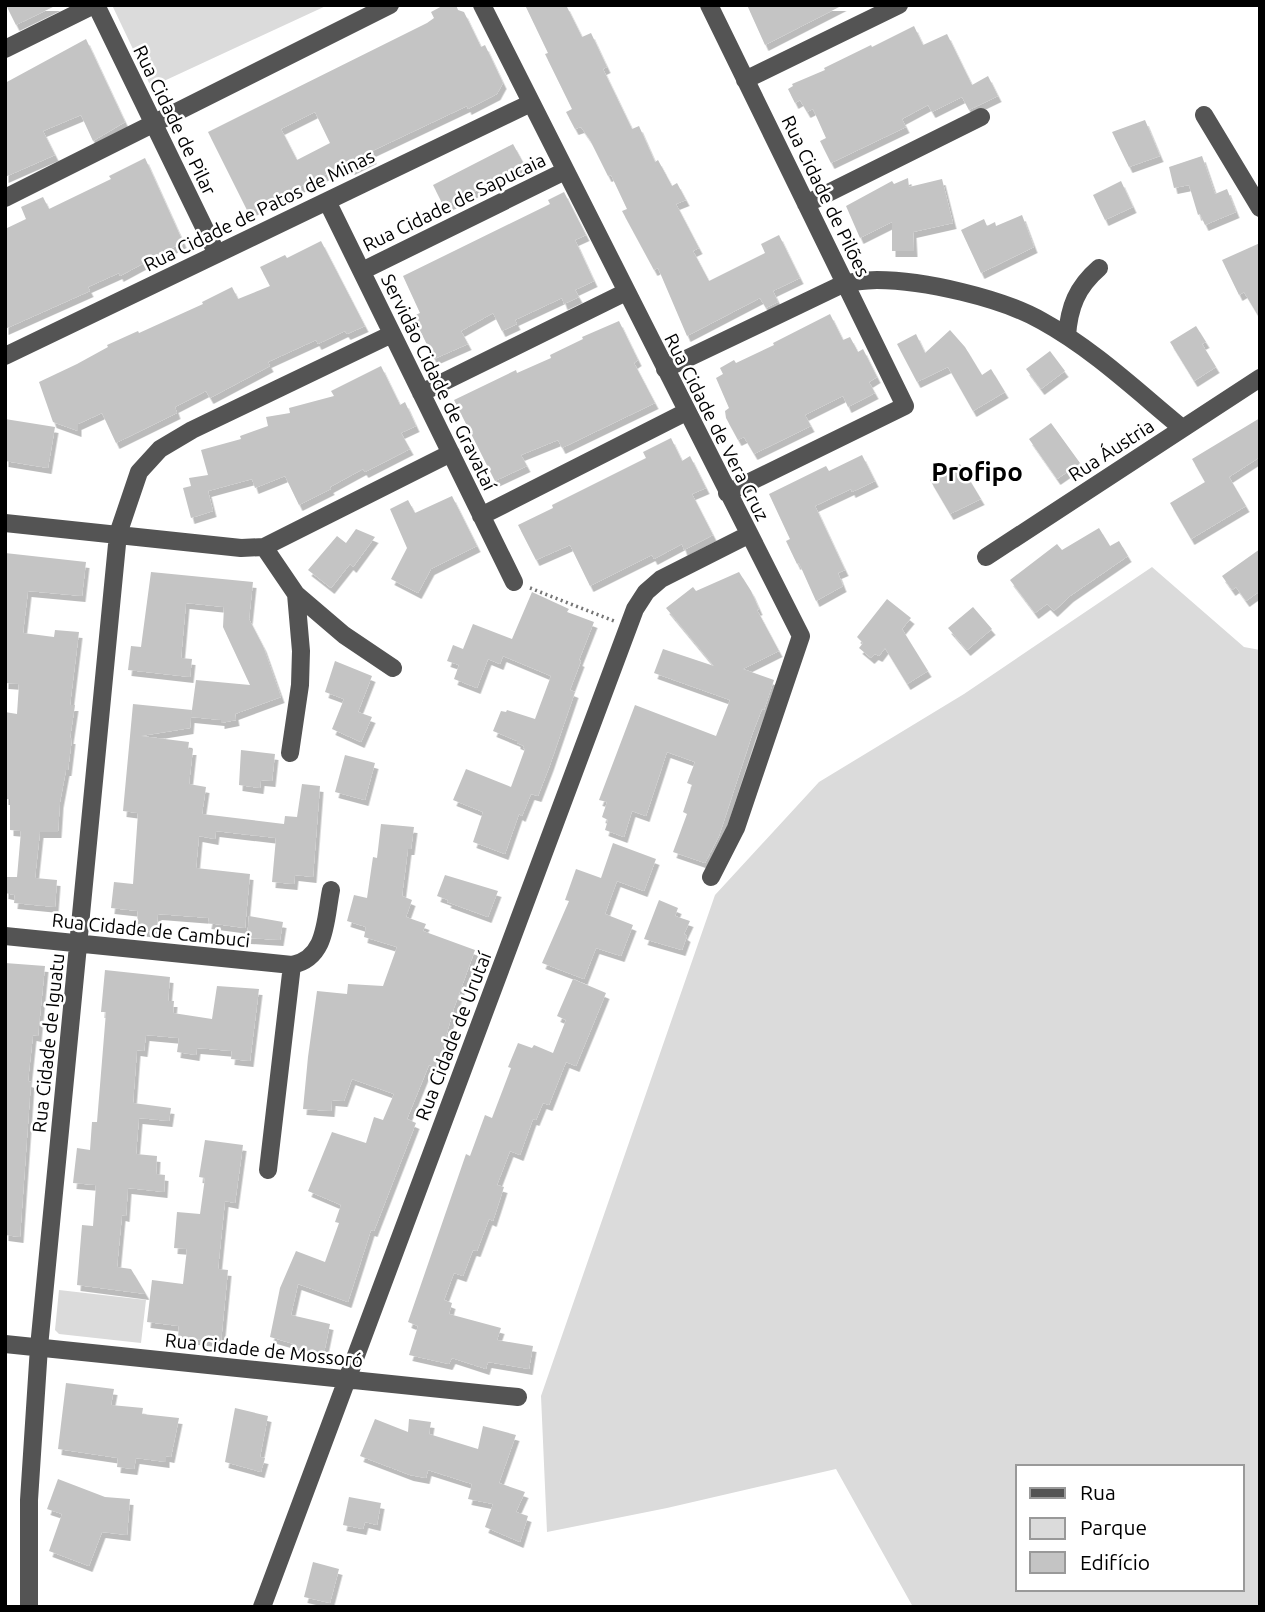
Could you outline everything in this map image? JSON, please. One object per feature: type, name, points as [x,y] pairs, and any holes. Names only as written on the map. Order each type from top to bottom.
[{"type":"street","points":[[5,49],[95,5]]},
{"type":"street","name":"Rua Cidade de Pilar","points":[[95,5],[217,254]]},
{"type":"street","points":[[5,198],[390,5]]},
{"type":"street","name":"Rua Cidade de Vera Cruz","points":[[482,5],[800,636],[736,828],[711,877]]},
{"type":"street","name":"Rua Cidade de Pilões","points":[[709,5],[905,406],[727,493]]},
{"type":"street","points":[[746,80],[899,5]]},
{"type":"street","name":"Rua Cidade de Patos de Minas","points":[[5,356],[531,103]]},
{"type":"street","points":[[1204,115],[1260,208]]},
{"type":"street","points":[[807,204],[981,117]]},
{"type":"street","name":"Rua Cidade de Sapucaia","points":[[362,271],[565,171]]},
{"type":"street","name":"Servidão Cidade de Gravataí","points":[[327,201],[514,582]]},
{"type":"street","points":[[1067,336],[1068,315],[1074,298],[1085,280],[1099,268]]},
{"type":"street","points":[[665,369],[845,283],[877,280],[917,283],[959,292],[1027,314],[1067,336],[1182,428]]},
{"type":"street","points":[[421,393],[626,292]]},
{"type":"street","name":"Rua Cidade de Iguatu","points":[[29,1605],[29,1500],[39,1347],[118,534],[139,472],[149,459],[176,439],[392,334]]},
{"type":"street","name":"Rua Áustria","points":[[986,557],[1260,378]]},
{"type":"street","points":[[481,516],[686,412]]},
{"type":"street","points":[[5,523],[241,548],[264,547],[450,453]]},
{"type":"street","name":"Rua Cidade de Urutaí","points":[[262,1607],[635,609],[646,592],[662,579],[748,535]]},
{"type":"street","points":[[264,547],[296,594],[337,629],[393,668]]},
{"type":"street","points":[[290,753],[300,685],[301,651],[296,594]]},
{"type":"street","points":[[268,1170],[292,965],[303,963],[312,957],[320,945],[331,890]]},
{"type":"street","name":"Rua Cidade de Cambuci","points":[[5,936],[292,965]]},
{"type":"street","name":"Rua Cidade de Mossoró","points":[[5,1344],[518,1397]]},
{"type":"path","points":[[514,582],[629,627]]},
{"type":"green space","points":[[112,5],[328,5],[151,87]]},
{"type":"green space","points":[[1152,567],[1244,647],[1260,650],[1260,1607],[913,1607],[836,1469],[667,1508],[547,1532],[541,1396],[715,895],[819,782],[964,694]]},
{"type":"green space","points":[[59,1290],[146,1300],[141,1343],[59,1334],[55,1330]]},
{"type":"building","points":[[6,5],[57,5],[16,25]]},
{"type":"building","points":[[444,5],[456,5],[458,10],[464,12],[481,47],[485,45],[503,83],[497,94],[370,152],[373,158],[351,169],[349,163],[248,212],[208,132],[427,23],[434,18],[431,12]],"holes":[[[315,112],[330,143],[297,160],[281,129]]]},
{"type":"building","points":[[525,5],[566,5],[582,37],[591,33],[607,67],[603,69],[632,129],[639,126],[655,162],[658,160],[672,186],[677,183],[686,200],[676,204],[699,248],[693,251],[709,281],[765,253],[761,244],[779,235],[800,278],[773,291],[778,302],[766,308],[760,298],[687,336],[658,268],[654,270],[622,211],[627,209],[611,175],[608,176],[581,127],[575,129],[566,112],[572,109]]},
{"type":"building","points":[[747,5],[843,5],[765,45]]},
{"type":"building","points":[[914,26],[923,45],[947,34],[972,85],[988,76],[998,96],[969,110],[962,97],[932,112],[928,105],[902,119],[906,127],[831,163],[820,141],[826,138],[813,109],[807,112],[800,100],[795,103],[788,89],[792,84],[825,70],[824,68]]},
{"type":"building","points":[[86,39],[125,122],[93,141],[81,115],[43,131],[55,155],[5,177],[5,83]]},
{"type":"building","points":[[1145,120],[1160,156],[1129,167],[1112,132]]},
{"type":"building","points":[[513,144],[525,166],[444,207],[433,185]]},
{"type":"building","points":[[1202,156],[1215,194],[1227,189],[1236,212],[1205,225],[1200,214],[1198,215],[1189,185],[1174,188],[1169,167]]},
{"type":"building","points":[[145,158],[183,242],[120,276],[119,273],[88,287],[90,291],[5,329],[5,229],[26,219],[21,207],[43,197],[49,209],[111,179],[109,176]]},
{"type":"building","points":[[908,178],[909,187],[942,179],[953,223],[913,232],[914,251],[892,251],[892,222],[860,238],[846,206],[892,181],[894,184]]},
{"type":"building","points":[[1121,181],[1133,207],[1105,220],[1093,195]]},
{"type":"building","points":[[564,192],[586,235],[575,240],[594,281],[575,290],[579,297],[564,304],[562,298],[515,320],[517,324],[502,331],[493,313],[461,331],[468,344],[434,359],[413,316],[420,313],[403,276],[550,204],[548,200]]},
{"type":"building","points":[[1022,215],[1034,247],[981,273],[961,230],[984,219],[987,226],[995,222],[996,226]]},
{"type":"building","points":[[321,241],[365,326],[347,334],[345,331],[318,344],[316,340],[268,362],[270,366],[210,398],[206,391],[175,407],[177,413],[116,443],[102,413],[78,424],[78,431],[53,422],[39,382],[77,364],[108,347],[107,345],[203,304],[202,302],[232,287],[238,299],[270,286],[260,267],[285,255],[287,258]]},
{"type":"building","points":[[1260,243],[1260,319],[1244,292],[1239,295],[1222,260]]},
{"type":"building","points":[[830,314],[843,340],[850,337],[858,352],[863,349],[877,377],[869,382],[875,393],[848,407],[843,396],[805,415],[811,426],[754,454],[744,437],[738,440],[726,418],[725,411],[729,408],[716,378],[723,374],[720,368],[774,345],[773,343]]},
{"type":"building","points":[[619,321],[638,360],[634,363],[655,403],[562,448],[558,440],[521,455],[527,466],[495,481],[454,400],[516,370],[517,373],[551,358],[550,355],[583,339],[582,337]]},
{"type":"building","points":[[1196,326],[1206,342],[1202,344],[1216,367],[1194,381],[1170,342]]},
{"type":"building","points":[[950,330],[965,347],[982,375],[991,369],[1005,392],[973,411],[948,367],[917,382],[897,344],[916,334],[925,353]]},
{"type":"building","points":[[1050,351],[1065,371],[1041,389],[1026,369]]},
{"type":"building","points":[[381,366],[400,405],[405,402],[416,426],[401,433],[410,449],[365,472],[363,469],[299,505],[285,476],[255,488],[252,479],[208,491],[213,511],[191,518],[183,488],[191,486],[189,478],[208,475],[201,450],[241,439],[240,436],[268,426],[266,417],[290,413],[289,408],[334,396],[331,391]]},
{"type":"building","points":[[1260,418],[1260,457],[1229,477],[1246,506],[1191,539],[1170,503],[1205,482],[1192,459]]},
{"type":"building","points":[[5,419],[55,427],[48,468],[5,461]]},
{"type":"building","points":[[1051,423],[1080,463],[1057,479],[1029,439]]},
{"type":"building","points":[[671,438],[682,461],[690,456],[706,488],[692,494],[713,535],[684,550],[682,544],[654,559],[652,555],[590,586],[570,545],[536,560],[518,525],[646,458],[643,452]]},
{"type":"building","points":[[862,455],[875,481],[815,506],[845,570],[838,573],[843,586],[816,601],[786,541],[790,539],[769,494],[826,466],[829,471]]},
{"type":"building","points":[[960,464],[981,499],[950,514],[930,480]]},
{"type":"building","points":[[452,496],[477,546],[431,569],[418,593],[391,579],[407,548],[390,509],[408,500],[415,513]]},
{"type":"building","points":[[1099,528],[1110,546],[1119,541],[1128,556],[1070,596],[1054,611],[1047,604],[1035,613],[1010,580],[1057,544],[1062,550]]},
{"type":"building","points":[[356,529],[375,537],[353,567],[350,564],[331,588],[308,570],[337,536],[346,543]]},
{"type":"building","points":[[1260,549],[1260,591],[1246,601],[1236,587],[1232,590],[1222,576]]},
{"type":"building","points":[[5,553],[86,562],[82,596],[28,591],[23,633],[54,637],[55,630],[79,632],[70,705],[75,705],[72,738],[60,802],[58,832],[40,832],[35,878],[57,880],[55,907],[14,903],[15,895],[5,893],[5,877],[17,877],[21,831],[10,830],[10,799],[5,799],[5,712],[17,714],[19,684],[5,683]]},
{"type":"building","points":[[151,572],[253,582],[249,619],[263,646],[281,697],[235,714],[236,720],[221,723],[221,720],[191,717],[190,728],[141,736],[189,742],[188,749],[193,749],[189,784],[206,787],[202,814],[284,824],[285,816],[297,817],[302,784],[320,786],[313,877],[295,875],[294,884],[272,882],[276,838],[216,831],[215,839],[199,836],[196,868],[250,874],[245,928],[208,923],[209,918],[158,914],[156,932],[136,930],[138,911],[111,908],[114,882],[133,884],[138,813],[123,811],[133,704],[192,710],[196,680],[250,685],[223,627],[224,607],[186,603],[181,658],[192,659],[190,677],[128,670],[131,646],[141,647]]},
{"type":"building","points":[[739,572],[751,591],[759,609],[757,610],[779,651],[743,669],[774,680],[753,732],[719,836],[705,863],[673,852],[687,814],[683,812],[692,785],[687,783],[695,762],[667,752],[646,816],[632,811],[624,837],[605,830],[608,820],[602,817],[607,802],[599,800],[635,705],[716,736],[730,700],[654,673],[663,649],[714,666],[666,608],[693,587],[696,591]]},
{"type":"building","points":[[532,592],[569,609],[567,612],[594,622],[579,660],[581,661],[570,690],[575,692],[550,765],[538,796],[531,794],[522,816],[519,814],[505,854],[473,842],[483,812],[453,800],[466,769],[511,787],[525,749],[517,741],[493,731],[501,711],[507,710],[535,719],[551,676],[503,656],[500,664],[488,659],[477,688],[454,679],[459,665],[447,661],[453,645],[463,649],[473,624],[512,639]]},
{"type":"building","points":[[887,599],[911,618],[902,629],[928,671],[907,684],[885,648],[879,656],[875,654],[871,658],[859,648],[863,643],[857,637]]},
{"type":"building","points":[[973,607],[992,629],[967,650],[948,628]]},
{"type":"building","points":[[335,661],[372,676],[358,712],[372,717],[361,742],[332,729],[344,699],[325,692]]},
{"type":"building","points":[[241,750],[275,754],[272,781],[261,780],[260,788],[239,785]]},
{"type":"building","points":[[345,755],[375,763],[365,800],[335,792]]},
{"type":"building","points":[[381,824],[414,827],[411,849],[408,849],[402,896],[412,900],[406,917],[426,924],[423,931],[475,950],[454,1008],[437,1068],[429,1065],[407,1119],[416,1123],[374,1231],[371,1230],[348,1302],[298,1284],[291,1315],[330,1324],[324,1353],[293,1347],[294,1344],[270,1337],[280,1288],[296,1251],[325,1262],[339,1223],[335,1222],[341,1205],[308,1191],[332,1132],[366,1143],[374,1117],[383,1120],[394,1094],[352,1079],[344,1101],[332,1100],[331,1111],[303,1109],[317,991],[347,994],[348,984],[383,986],[397,947],[364,937],[366,927],[347,921],[354,895],[367,898],[373,857],[377,858]]},
{"type":"building","points":[[613,843],[656,859],[644,891],[617,881],[605,914],[633,925],[621,956],[596,948],[584,979],[542,963],[569,901],[565,900],[576,869],[601,878]]},
{"type":"building","points":[[445,875],[498,891],[488,917],[437,896]]},
{"type":"building","points":[[659,900],[678,908],[675,916],[690,921],[684,934],[687,936],[682,950],[644,939]]},
{"type":"building","points":[[249,916],[283,922],[280,940],[247,938]]},
{"type":"building","points":[[5,963],[45,966],[38,1036],[33,1035],[28,1081],[31,1082],[20,1237],[5,1235]]},
{"type":"building","points":[[105,970],[170,977],[168,1001],[174,1001],[173,1013],[212,1019],[217,986],[259,989],[250,1061],[231,1059],[232,1051],[197,1048],[196,1055],[177,1052],[179,1038],[146,1035],[144,1051],[137,1050],[133,1103],[171,1108],[169,1121],[139,1118],[136,1154],[157,1156],[156,1174],[165,1175],[164,1192],[128,1188],[126,1216],[122,1215],[117,1267],[131,1269],[146,1294],[77,1285],[82,1225],[93,1226],[96,1185],[73,1183],[77,1148],[90,1150],[92,1122],[97,1122],[106,1012],[101,1012]]},
{"type":"building","points":[[573,979],[606,993],[576,1066],[566,1062],[549,1105],[543,1103],[536,1120],[533,1119],[520,1155],[510,1151],[497,1185],[504,1187],[493,1221],[489,1219],[477,1251],[473,1250],[463,1276],[454,1273],[444,1300],[452,1303],[449,1314],[501,1328],[497,1340],[533,1346],[529,1369],[488,1362],[486,1369],[452,1358],[449,1364],[409,1355],[418,1326],[408,1322],[466,1154],[470,1156],[485,1115],[492,1118],[518,1043],[532,1048],[534,1045],[553,1053],[566,1020],[557,1016]]},
{"type":"building","points":[[205,1140],[243,1145],[235,1203],[225,1201],[218,1269],[228,1270],[221,1342],[178,1337],[179,1326],[147,1322],[152,1280],[183,1284],[187,1249],[174,1248],[177,1212],[200,1214],[205,1178],[199,1177]]},
{"type":"building","points":[[66,1383],[114,1389],[111,1405],[143,1408],[142,1414],[179,1418],[171,1457],[166,1456],[166,1462],[136,1458],[134,1469],[117,1467],[118,1458],[58,1449]]},
{"type":"building","points":[[235,1408],[268,1416],[260,1457],[265,1458],[261,1472],[225,1462]]},
{"type":"building","points":[[375,1419],[408,1432],[409,1419],[431,1422],[429,1434],[478,1449],[483,1426],[516,1435],[499,1483],[525,1492],[516,1512],[528,1516],[520,1542],[485,1527],[493,1504],[468,1499],[472,1484],[428,1470],[426,1478],[410,1475],[360,1456]]},
{"type":"building","points":[[58,1479],[105,1497],[130,1499],[127,1535],[102,1532],[89,1566],[49,1551],[62,1514],[47,1509]]},
{"type":"building","points":[[349,1497],[381,1503],[377,1525],[365,1522],[363,1529],[343,1525]]},
{"type":"building","points":[[313,1562],[339,1569],[330,1603],[304,1597]]},
{"type":"district","name":"Profipo","points":[[977,472]]}]
